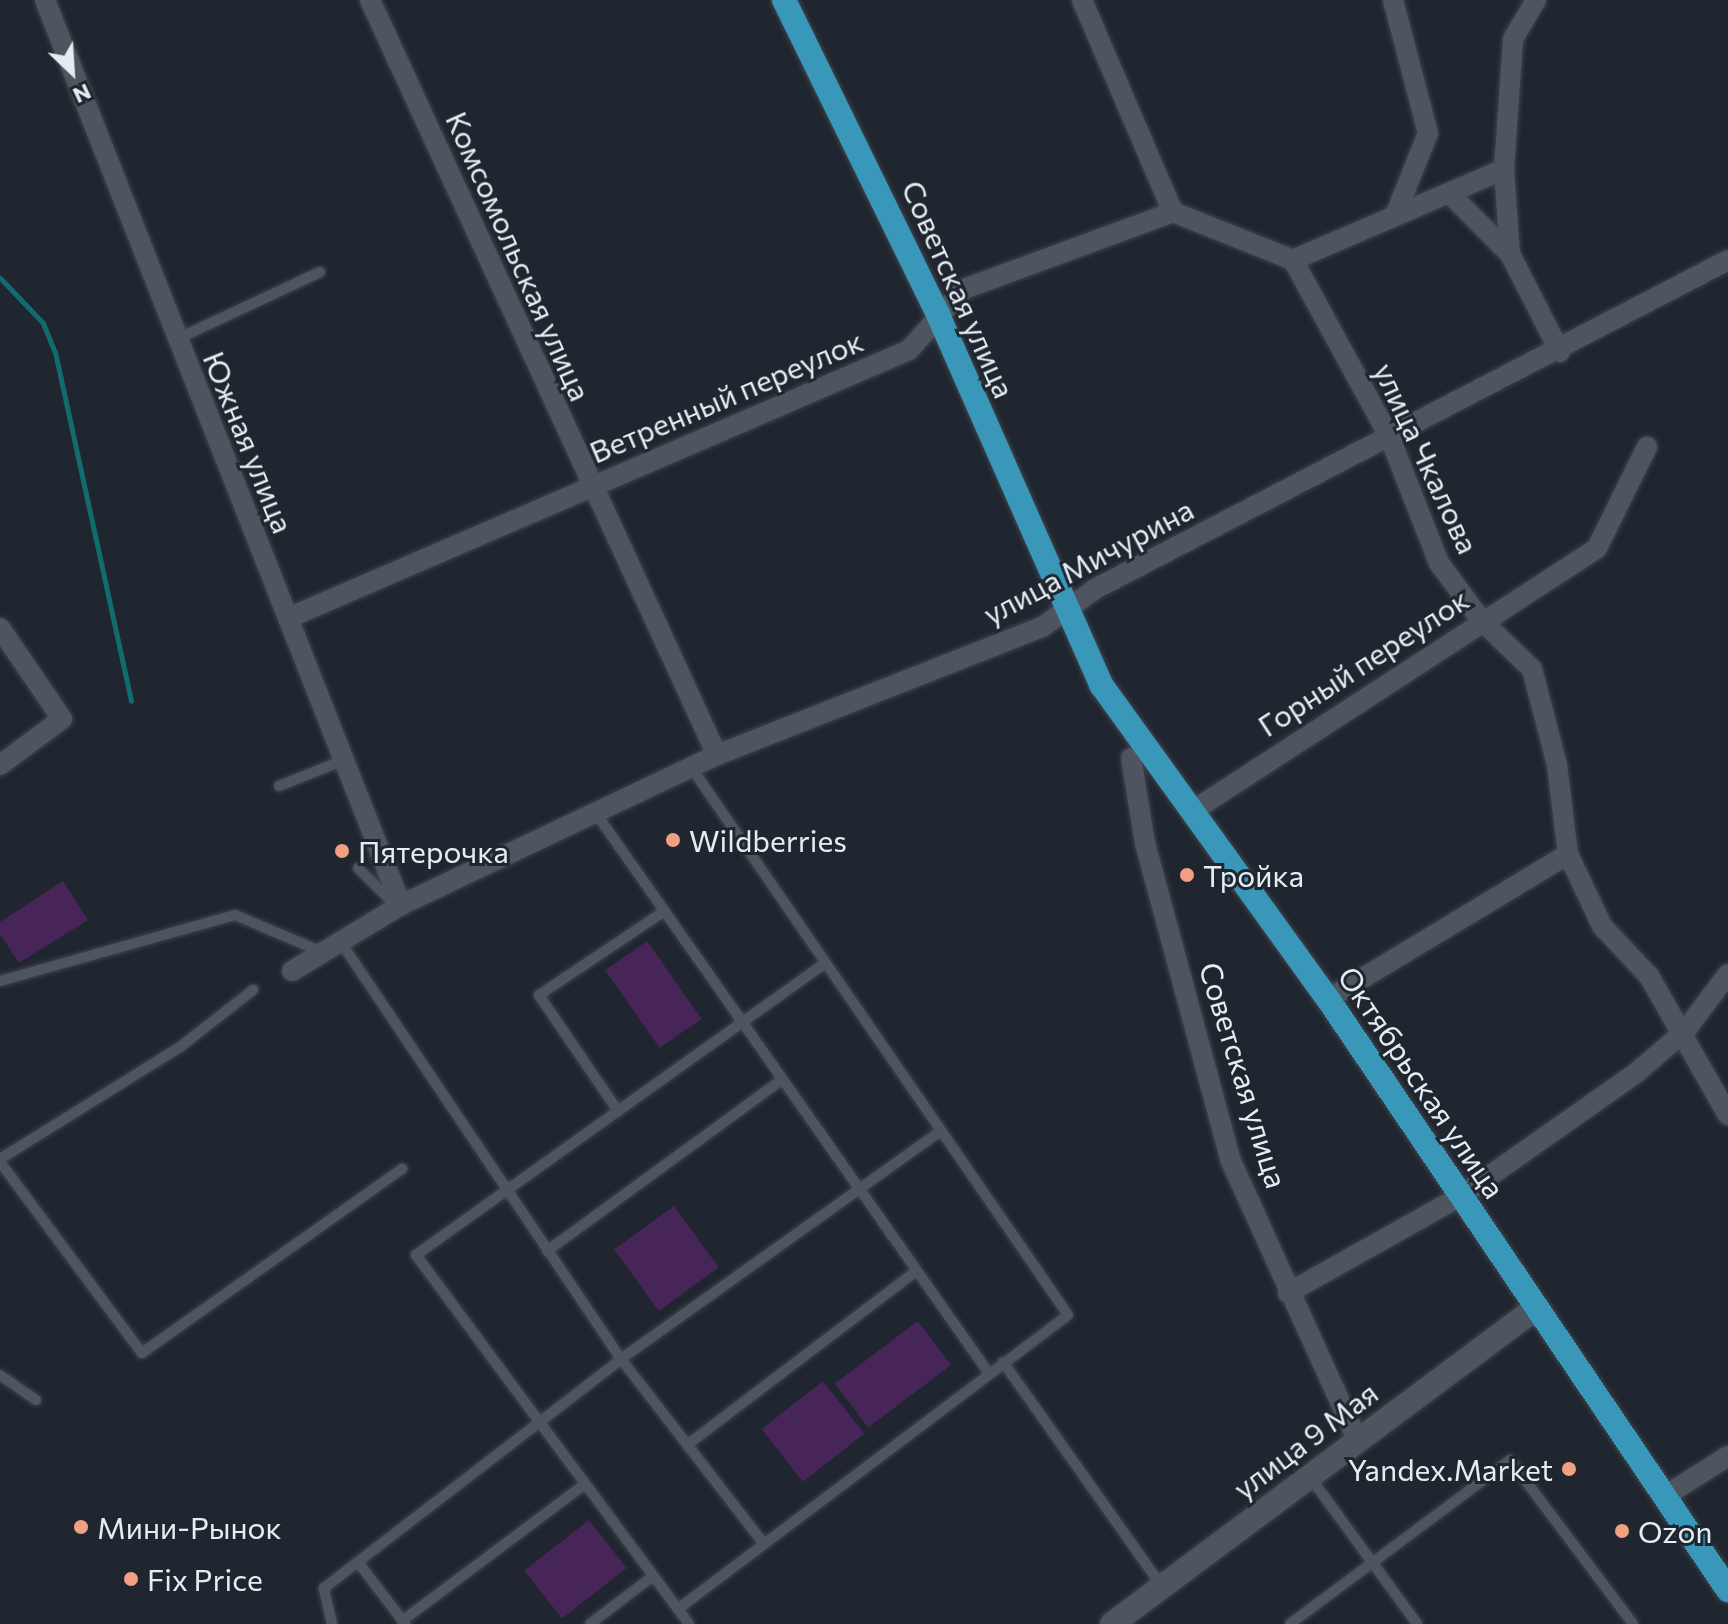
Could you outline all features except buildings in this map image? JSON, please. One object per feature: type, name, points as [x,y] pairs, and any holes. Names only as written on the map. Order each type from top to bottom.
[{"type":"main road","name":"Советская улица","points":[[784,0],[939,317],[1066,609]]},
{"type":"main road","name":"Октябрьская улица","points":[[1066,609],[1102,686],[1328,999],[1728,1590]]},
{"type":"main road","name":"улица 9 Мая","points":[[1112,1624],[1536,1308]]},
{"type":"street","name":"Южная улица","points":[[45,0],[175,340],[288,618],[399,906]]},
{"type":"street","name":"Комсомольская улица","points":[[370,0],[591,487],[717,755]]},
{"type":"street","points":[[1082,0],[1173,212],[1293,260],[1504,169]]},
{"type":"street","points":[[1393,0],[1428,133],[1396,213]]},
{"type":"street","points":[[1510,254],[1504,169],[1513,39],[1536,0]]},
{"type":"street","points":[[1449,193],[1510,254],[1560,352]]},
{"type":"street","name":"Ветренный переулок","points":[[288,618],[909,350],[964,289],[1173,212]]},
{"type":"street","name":"улица Чкалова","points":[[1293,260],[1390,438],[1439,563],[1481,620],[1532,669],[1557,765],[1568,854],[1602,926],[1649,976],[1685,1031],[1708,1086],[1728,1115]]},
{"type":"street","name":"улица Мичурина","points":[[292,971],[399,906],[717,755],[1042,627],[1095,589],[1560,352],[1728,260]]},
{"type":"street","name":"Горный переулок","points":[[1191,812],[1481,620],[1597,548],[1647,447]]},
{"type":"street","points":[[0,628],[62,719],[0,765]]},
{"type":"street","name":"Советская улица","points":[[1131,758],[1138,814],[1230,1159],[1288,1293],[1358,1441]]},
{"type":"street","points":[[1328,999],[1568,854]]},
{"type":"street","points":[[1288,1293],[1461,1196],[1636,1073],[1685,1031],[1728,974]]},
{"type":"street","points":[[1665,1496],[1728,1456]]},
{"type":"lane","points":[[175,340],[320,272]]},
{"type":"lane","points":[[279,786],[344,760]]},
{"type":"lane","points":[[678,1609],[988,1372],[1068,1315],[938,1133],[691,767]]},
{"type":"lane","points":[[595,812],[856,1191],[988,1372]]},
{"type":"lane","points":[[358,868],[399,906]]},
{"type":"lane","points":[[618,1111],[539,995],[663,912]]},
{"type":"lane","points":[[0,981],[235,915],[331,947],[621,1359],[764,1544]]},
{"type":"lane","points":[[689,1624],[416,1255],[824,964]]},
{"type":"lane","points":[[253,990],[180,1047],[0,1161],[142,1353],[402,1169]]},
{"type":"lane","points":[[547,1251],[780,1081]]},
{"type":"lane","points":[[332,1624],[324,1588],[621,1359],[938,1133]]},
{"type":"lane","points":[[687,1445],[914,1273]]},
{"type":"lane","points":[[1003,1362],[1162,1587]]},
{"type":"lane","points":[[0,1375],[36,1400]]},
{"type":"lane","points":[[1290,1624],[1510,1460],[1633,1624]]},
{"type":"lane","points":[[1310,1477],[1417,1624]]},
{"type":"lane","points":[[358,1562],[403,1622],[585,1484]]},
{"type":"lane","points":[[590,1624],[653,1576]]},
{"type":"shaded area","points":[[63,881],[88,920],[19,963],[0,934],[0,922]]},
{"type":"shaded area","points":[[647,941],[701,1019],[660,1048],[605,970]]},
{"type":"shaded area","points":[[674,1206],[719,1267],[659,1311],[614,1249]]},
{"type":"shaded area","points":[[918,1321],[951,1365],[868,1428],[835,1384]]},
{"type":"shaded area","points":[[823,1381],[864,1434],[803,1482],[762,1429]]},
{"type":"shaded area","points":[[589,1520],[627,1568],[562,1619],[524,1570]]},
{"type":"waterway","points":[[0,278],[43,323],[55,352],[131,701]]},
{"type":"place","name":"Wildberries","points":[[673,840]]},
{"type":"place","name":"Пятерочка","points":[[342,851]]},
{"type":"place","name":"Тройка","points":[[1187,875]]},
{"type":"place","name":"Yandex.Market","points":[[1569,1469]]},
{"type":"place","name":"Мини-Рынок","points":[[81,1527]]},
{"type":"place","name":"Ozon","points":[[1622,1531]]},
{"type":"place","name":"Fix Price","points":[[131,1579]]}]
